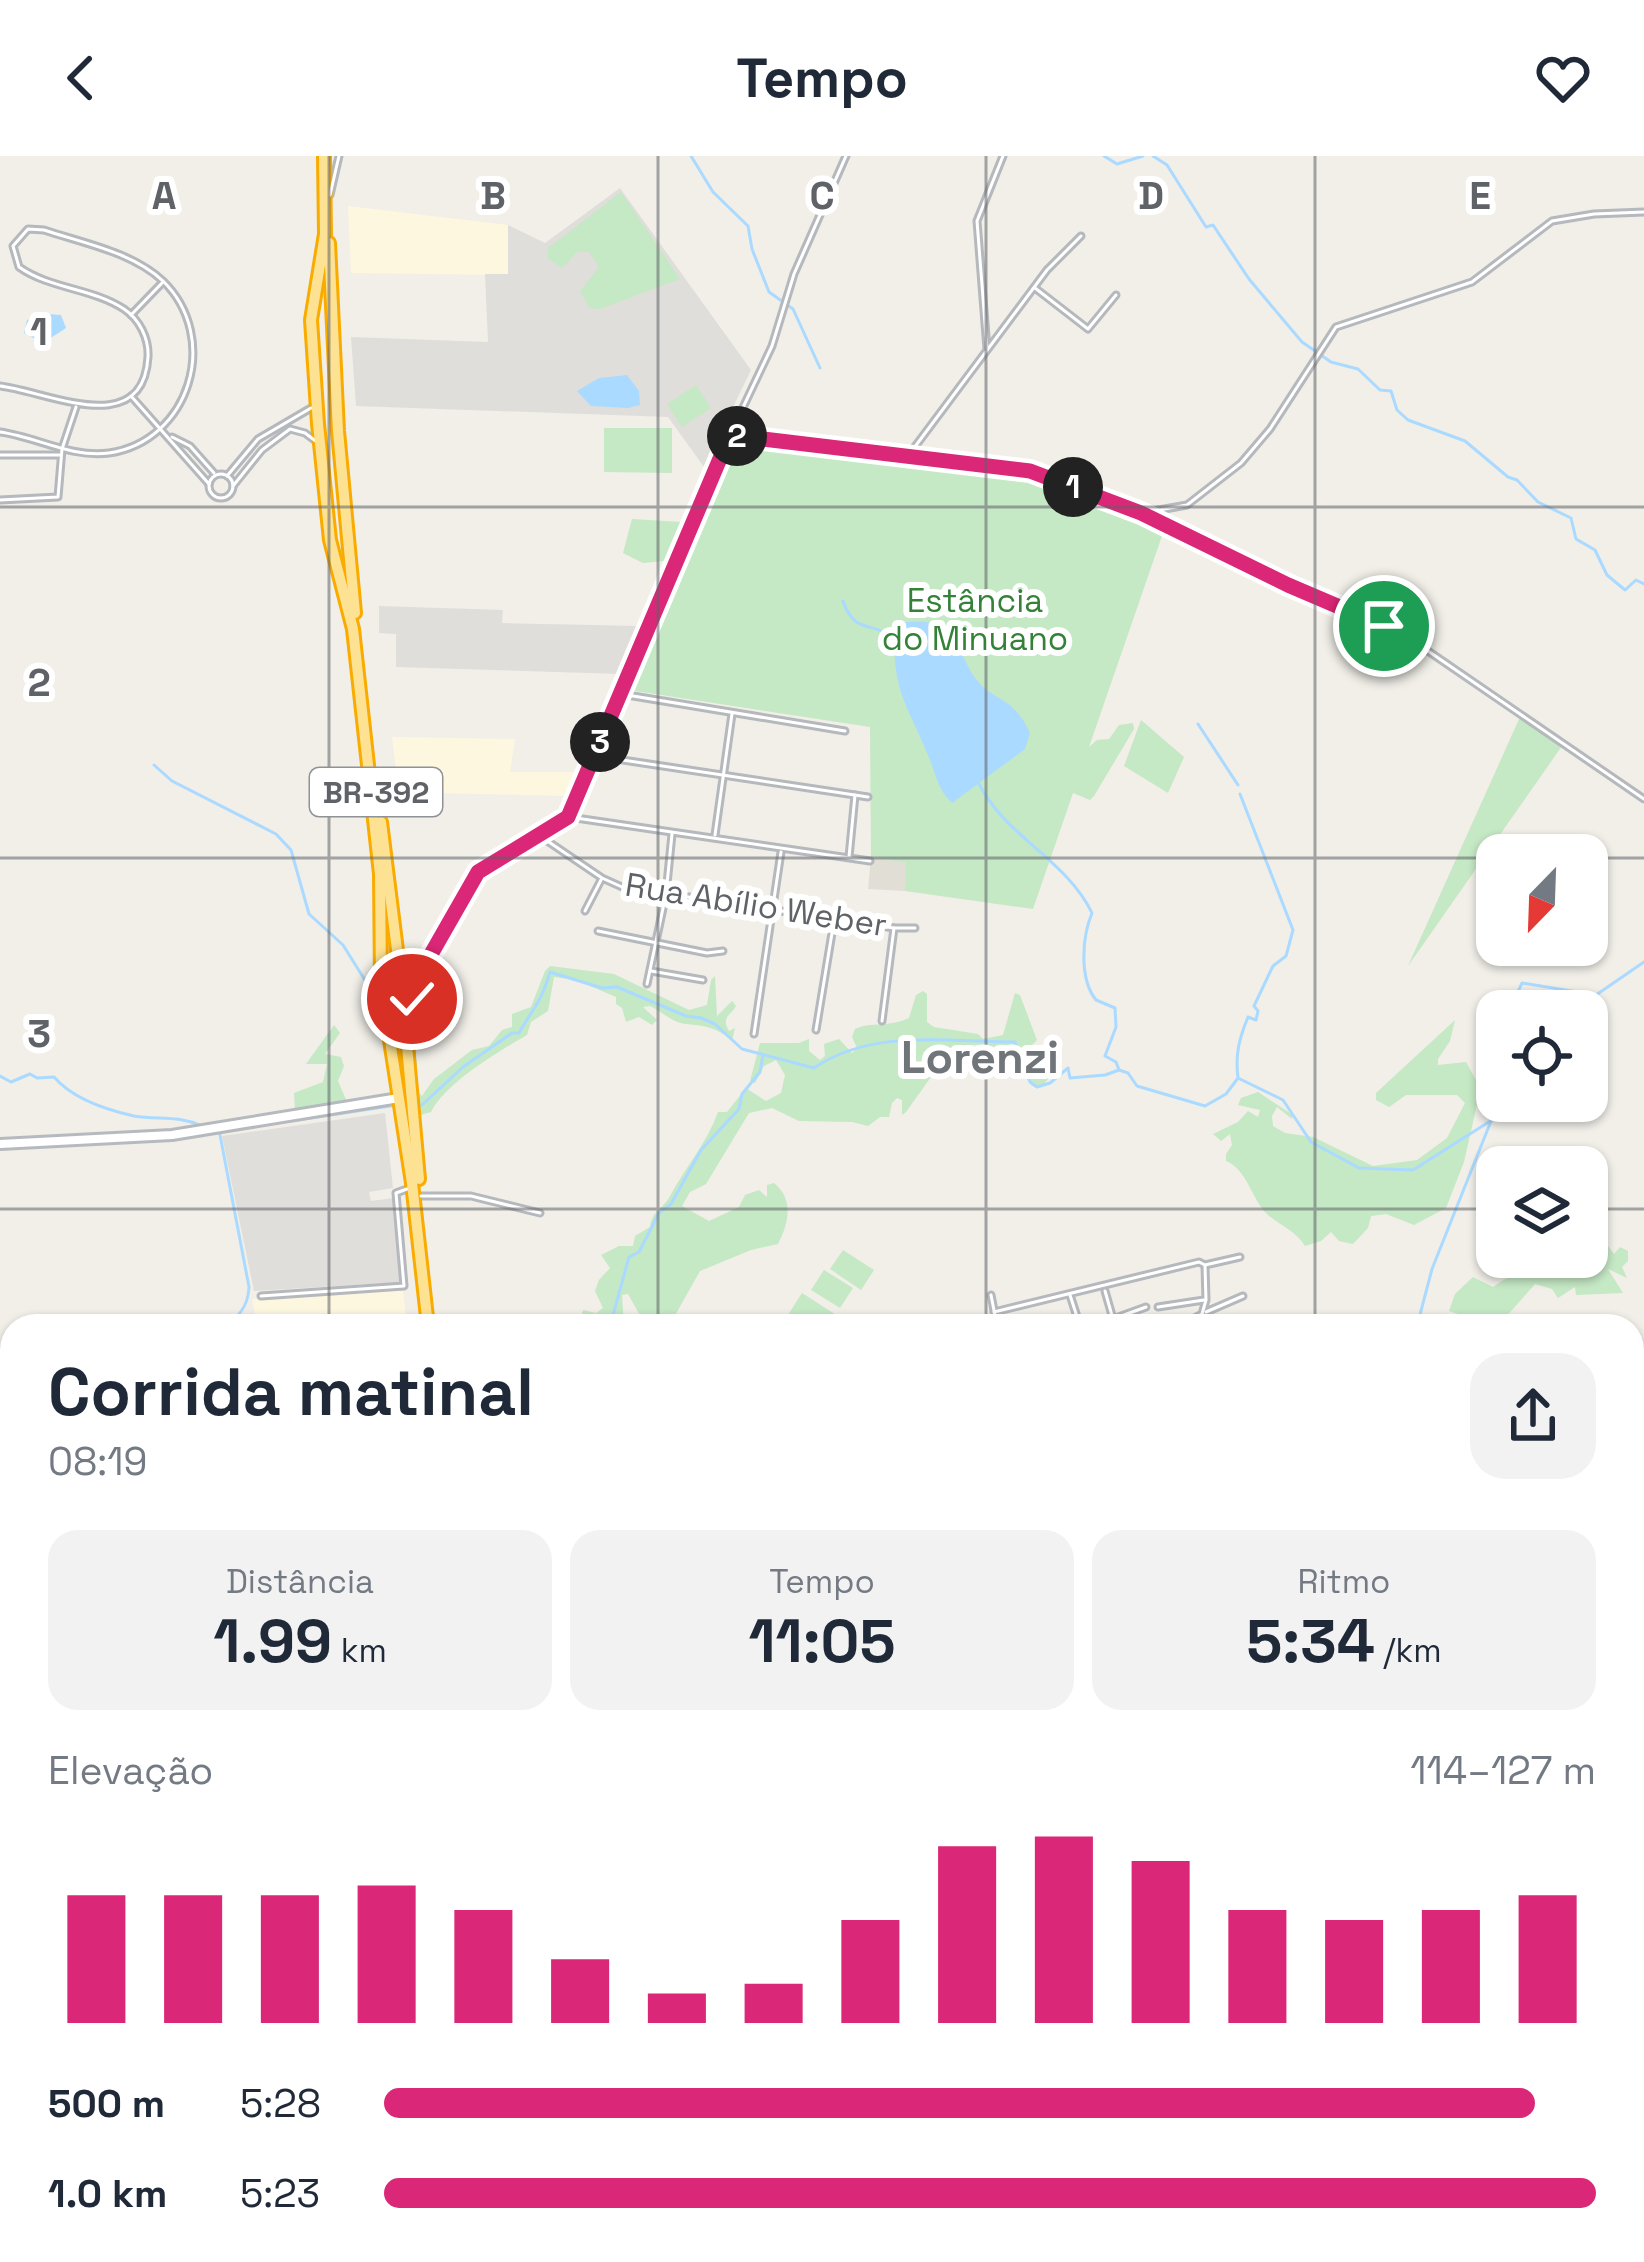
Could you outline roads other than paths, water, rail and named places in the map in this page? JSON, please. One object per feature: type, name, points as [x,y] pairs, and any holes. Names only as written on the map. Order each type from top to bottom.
[{"type":"highway","name":"BR-392","points":[[326,156],[332,340],[349,540],[368,744],[401,979],[430,1314]]},
{"type":"highway","name":"BR-392","points":[[326,156],[325,234],[313,305],[316,403],[330,540],[353,629],[380,874],[381,982],[418,1199]]},
{"type":"highway","points":[[312,338],[318,334],[332,340]]},
{"type":"highway","points":[[330,540],[339,544],[349,540]]},
{"type":"highway","points":[[399,964],[412,973],[420,972]]},
{"type":"highway","points":[[381,982],[401,979]]},
{"type":"highway","points":[[390,1038],[398,1041],[406,1036]]},
{"type":"street","points":[[328,200],[339,156]]},
{"type":"street","points":[[404,1019],[420,972],[478,872],[494,858],[568,817],[772,346],[794,274],[846,156]]},
{"type":"street","points":[[987,351],[977,221],[1004,156]]},
{"type":"street","points":[[1141,513],[1187,505],[1241,463],[1270,429],[1336,327],[1472,282],[1552,220],[1644,212]]},
{"type":"street","points":[[0,386],[76,405],[107,406],[130,395],[144,376],[148,352],[142,329],[131,315],[106,299],[22,270],[13,257],[16,239],[25,231],[40,229],[127,258],[163,282],[183,308],[194,351],[186,394],[162,427],[140,443],[107,453],[0,454]]},
{"type":"street","points":[[908,457],[1034,288],[1081,236]]},
{"type":"street","points":[[131,315],[163,282]]},
{"type":"street","points":[[1034,288],[1088,329],[1116,295]]},
{"type":"street","points":[[130,395],[171,436],[209,484],[212,495],[220,498],[228,496],[262,450],[290,429],[322,446]]},
{"type":"street","points":[[227,476],[258,439],[316,403]]},
{"type":"street","points":[[0,500],[58,497],[62,452],[76,405]]},
{"type":"street","points":[[0,432],[62,452]]},
{"type":"street","points":[[730,435],[1030,471],[1141,513],[1423,646],[1644,799]]},
{"type":"street","points":[[171,436],[190,446],[216,475],[227,476]]},
{"type":"street","points":[[209,484],[216,475]]},
{"type":"street","points":[[227,476],[233,486]]},
{"type":"street","points":[[621,694],[844,730]]},
{"type":"street","points":[[715,838],[732,712]]},
{"type":"street","points":[[594,755],[868,796]]},
{"type":"street","points":[[849,858],[855,795]]},
{"type":"street","points":[[568,817],[870,862]]},
{"type":"street","points":[[647,983],[673,832]]},
{"type":"street","name":"Rua Abílio Weber","points":[[539,836],[622,887],[915,928]]},
{"type":"street","points":[[754,1034],[781,848]]},
{"type":"street","points":[[585,910],[602,878]]},
{"type":"street","points":[[816,1030],[834,919]]},
{"type":"street","points":[[882,1021],[894,928]]},
{"type":"street","points":[[598,932],[698,951],[723,951]]},
{"type":"street","points":[[649,970],[703,980]]},
{"type":"street","points":[[401,979],[413,979],[420,972]]},
{"type":"street","points":[[0,1144],[172,1135],[400,1098]]},
{"type":"street","points":[[398,1193],[412,1184]]},
{"type":"street","points":[[398,1193],[418,1199],[471,1196],[540,1213]]},
{"type":"street","points":[[261,1296],[404,1286],[398,1193]]},
{"type":"street","points":[[991,1295],[994,1312],[1240,1256]]},
{"type":"street","points":[[1202,1314],[1205,1264]]},
{"type":"street","points":[[1104,1288],[1112,1314]]},
{"type":"street","points":[[1070,1295],[1075,1314]]},
{"type":"street","points":[[1202,1314],[1243,1297]]},
{"type":"street","points":[[1158,1307],[1206,1300]]},
{"type":"street","points":[[1124,1314],[1146,1306]]},
{"type":"water","points":[[61,315],[66,328],[43,343],[24,333],[27,320]]},
{"type":"water","points":[[627,375],[639,391],[640,405],[591,406],[577,391],[599,378]]},
{"type":"water","points":[[906,622],[929,622],[943,628],[976,679],[1017,712],[1030,733],[1025,749],[952,803],[938,783],[899,684],[895,630]]},
{"type":"waterway","points":[[691,156],[713,192],[748,226],[769,292],[793,309],[820,368]]},
{"type":"waterway","points":[[1104,156],[1117,164],[1143,156]]},
{"type":"waterway","points":[[1153,156],[1167,165],[1206,227],[1213,225],[1249,279],[1302,342],[1331,362],[1358,369],[1380,390],[1391,391],[1397,410],[1408,420],[1465,441],[1538,502],[1571,518],[1576,539],[1595,550],[1607,575],[1625,590],[1636,580],[1644,584]]},
{"type":"waterway","points":[[843,601],[853,619],[896,639]]},
{"type":"waterway","points":[[1198,724],[1238,785]]},
{"type":"waterway","points":[[154,765],[172,781],[276,834],[291,850],[309,914],[343,945],[377,992]]},
{"type":"waterway","points":[[978,782],[1004,818],[1067,877],[1092,913],[1084,946],[1085,970],[1096,1000],[1115,1008],[1116,1027],[1105,1056],[1119,1070]]},
{"type":"waterway","points":[[415,1106],[422,1105],[463,1067],[512,1033],[519,1033],[550,972],[602,988],[617,987],[715,1024],[742,1049],[814,1068],[837,1055],[886,1042],[1015,1042],[1030,1082],[1037,1087],[1068,1068],[1070,1078],[1119,1070],[1128,1073],[1137,1086],[1205,1106],[1226,1094],[1238,1078],[1237,1054],[1245,1025],[1248,1017],[1256,1020],[1254,1006],[1273,966],[1286,956],[1293,930],[1240,794]]},
{"type":"waterway","points":[[1603,990],[1644,962]]},
{"type":"waterway","points":[[1519,990],[1522,983],[1565,990]]},
{"type":"waterway","points":[[412,1004],[416,1084]]},
{"type":"waterway","points":[[613,1314],[629,1257],[639,1252],[701,1150],[739,1109],[742,1094],[760,1072],[763,1055]]},
{"type":"waterway","points":[[0,1076],[11,1082],[30,1074],[54,1077],[80,1097],[113,1110],[202,1126]]},
{"type":"waterway","points":[[1240,1079],[1283,1100],[1311,1142],[1359,1168],[1413,1170],[1489,1122]]},
{"type":"waterway","points":[[217,1132],[397,1105]]},
{"type":"waterway","points":[[1420,1314],[1432,1269],[1491,1122]]},
{"type":"waterway","points":[[220,1135],[249,1287],[238,1314]]},
{"type":"district","name":"Lorenzi","points":[[980,1057]]},
{"type":"park label","name":"Estância do Minuano","points":[[975,620]]}]
